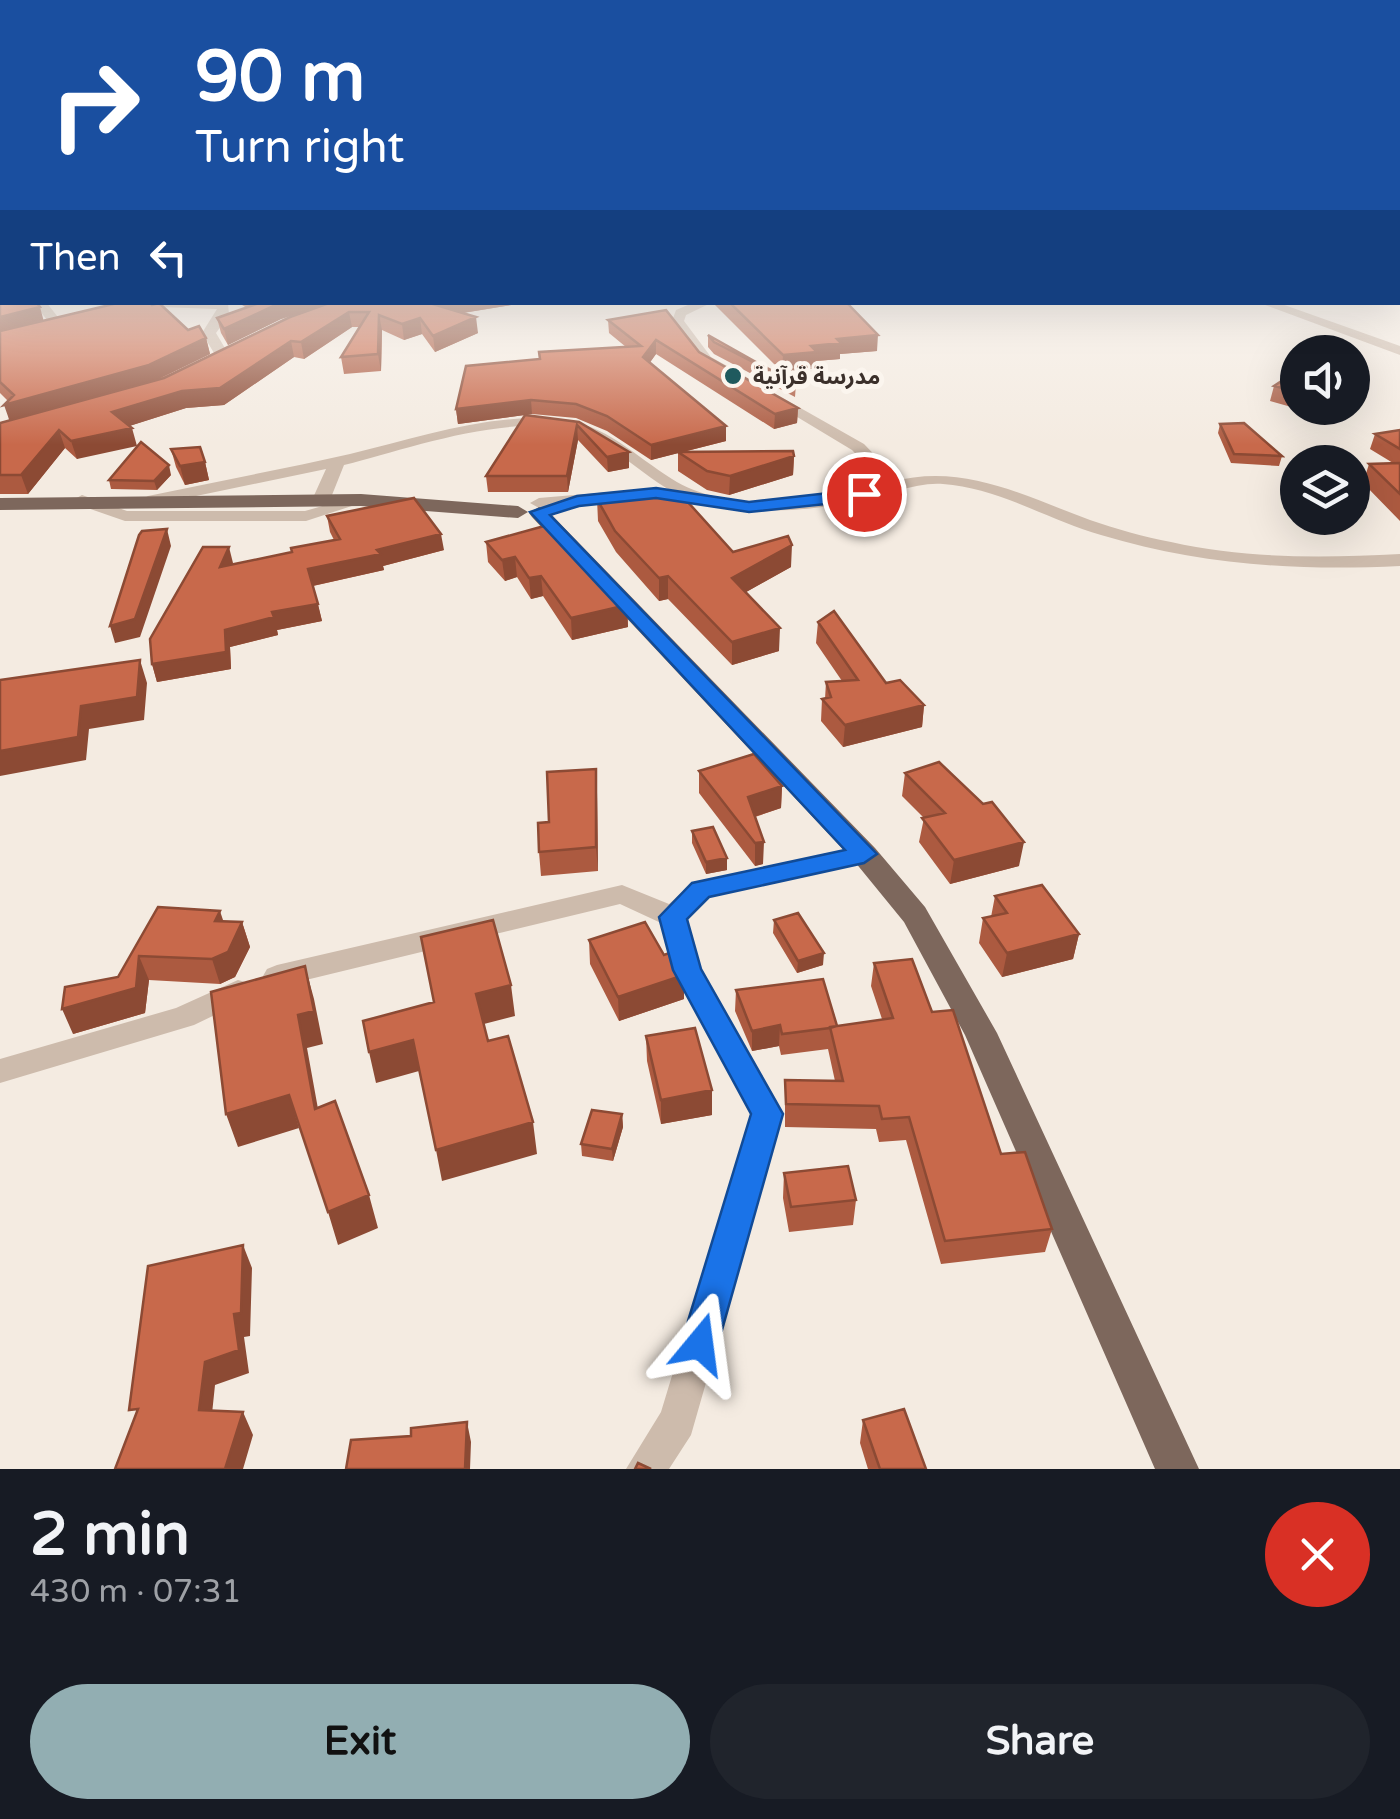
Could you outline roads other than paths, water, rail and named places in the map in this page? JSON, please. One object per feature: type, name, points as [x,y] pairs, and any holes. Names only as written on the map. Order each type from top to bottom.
[{"type":"main road","points":[[0,504],[82,500],[361,500],[531,509],[864,854],[915,915],[981,1033],[1177,1469]]},
{"type":"street","points":[[44,308],[59,326]]},
{"type":"street","points":[[109,312],[134,308]]},
{"type":"street","points":[[221,308],[223,315],[210,334],[225,360]]},
{"type":"street","points":[[694,308],[680,313],[678,321],[706,360],[735,376]]},
{"type":"street","points":[[1279,308],[1400,351]]},
{"type":"street","points":[[44,330],[76,321]]},
{"type":"street","points":[[764,392],[872,459],[1030,500],[1102,530],[1272,564],[1400,560]]},
{"type":"street","points":[[148,500],[337,462],[440,434],[507,424],[587,426],[659,486],[700,499],[749,507],[882,489],[906,480],[944,479]]},
{"type":"street","points":[[872,459],[885,475],[882,489]]},
{"type":"street","points":[[321,500],[337,462]]},
{"type":"street","points":[[531,509],[659,486]]},
{"type":"street","points":[[82,500],[124,516],[306,516],[361,500]]},
{"type":"street","points":[[672,917],[701,890],[864,854]]},
{"type":"street","points":[[0,1071],[184,1018],[260,980],[622,894],[672,917],[687,970],[767,1114],[677,1421],[646,1469]]},
{"type":"place","name":"مدرسة قرآنية","points":[[733,376]]}]
